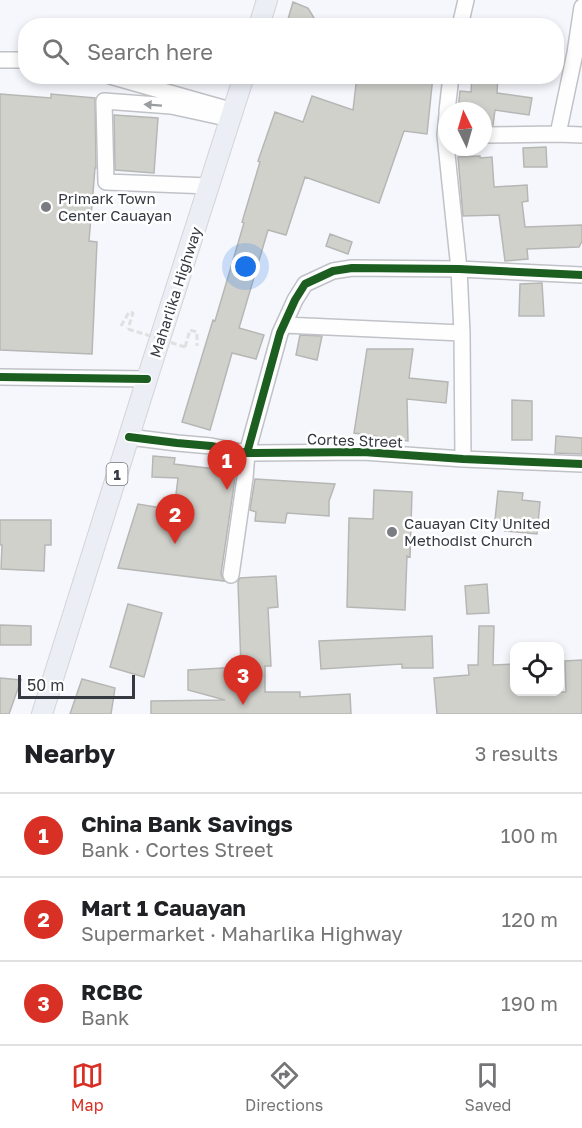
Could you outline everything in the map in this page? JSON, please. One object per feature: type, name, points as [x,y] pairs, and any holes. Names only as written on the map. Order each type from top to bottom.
[{"type":"main road","points":[[261,18],[267,0]]},
{"type":"main road","name":"Maharlika Highway","points":[[42,714],[242,84]]},
{"type":"street","points":[[462,18],[466,0]]},
{"type":"street","points":[[558,134],[582,7]]},
{"type":"street","points":[[0,60],[18,60]]},
{"type":"street","points":[[135,84],[232,115]]},
{"type":"street","points":[[448,102],[450,84]]},
{"type":"street","points":[[209,186],[106,182],[104,101],[171,106],[232,115]]},
{"type":"street","points":[[492,135],[582,135]]},
{"type":"street","points":[[448,156],[459,269],[463,459]]},
{"type":"street","points":[[231,575],[247,453],[280,333],[305,284],[333,271],[352,268],[459,269],[582,275]]},
{"type":"street","points":[[284,325],[462,333]]},
{"type":"street","points":[[0,377],[147,379]]},
{"type":"street","name":"Cortes Street","points":[[129,437],[211,446],[247,453],[363,452],[582,464]]},
{"type":"path","points":[[121,326],[129,312],[133,313],[128,329],[185,346],[190,330],[197,332],[197,346]]},
{"type":"building","points":[[293,2],[308,8],[314,18],[288,18]]},
{"type":"building","points":[[356,84],[432,84],[427,134],[404,131],[379,203],[305,177],[286,235],[268,230],[239,328],[264,335],[256,359],[232,353],[210,430],[182,422],[213,320],[215,321],[244,223],[242,222],[260,162],[258,161],[275,112],[303,122],[312,96],[353,110]]},
{"type":"building","points":[[472,84],[498,84],[497,93],[532,98],[529,115],[495,110],[492,125],[492,102],[459,102],[460,91],[471,92]]},
{"type":"building","name":"Primark Town Center Cauayan","points":[[0,94],[51,98],[51,94],[95,98],[96,168],[89,241],[97,242],[92,354],[0,350]]},
{"type":"building","points":[[114,115],[158,118],[154,173],[115,170]]},
{"type":"building","points":[[546,147],[547,167],[524,167],[523,148]]},
{"type":"building","points":[[458,157],[492,157],[494,187],[527,185],[528,201],[522,202],[525,227],[582,225],[582,241],[579,247],[527,249],[528,259],[505,261],[499,215],[463,216]]},
{"type":"building","points":[[330,234],[352,242],[348,254],[326,246]]},
{"type":"building","points":[[542,283],[544,316],[519,316],[520,284]]},
{"type":"building","points":[[300,335],[322,336],[317,360],[296,355]]},
{"type":"building","points":[[367,349],[413,349],[409,378],[448,382],[446,403],[407,399],[408,441],[354,433]]},
{"type":"building","points":[[512,400],[532,401],[532,440],[512,440]]},
{"type":"building","points":[[556,436],[582,438],[582,454],[555,453]]},
{"type":"building","points":[[153,456],[175,458],[174,464],[232,471],[231,478],[235,478],[221,574],[224,581],[118,568],[138,504],[174,510],[178,478],[152,477]]},
{"type":"building","points":[[255,479],[335,484],[329,501],[329,516],[287,513],[285,523],[255,521],[256,512],[250,510]]},
{"type":"building","points":[[374,490],[412,492],[410,557],[407,556],[405,610],[347,607],[349,518],[373,519]]},
{"type":"building","points":[[498,491],[523,493],[522,500],[540,502],[537,534],[505,531],[506,521],[495,520]]},
{"type":"building","points":[[0,520],[51,520],[51,545],[45,545],[44,571],[1,569]]},
{"type":"building","points":[[276,576],[278,607],[268,608],[271,666],[265,666],[265,692],[300,692],[300,697],[350,694],[351,714],[151,714],[151,701],[225,700],[188,690],[188,670],[241,667],[238,582],[240,578]]},
{"type":"building","points":[[487,584],[489,613],[467,614],[465,586]]},
{"type":"building","points":[[128,604],[162,613],[144,677],[110,667]]},
{"type":"building","points":[[0,625],[31,626],[31,645],[0,645]]},
{"type":"building","points":[[479,626],[494,626],[493,665],[510,664],[510,696],[564,696],[566,692],[565,661],[582,660],[582,714],[437,714],[434,678],[469,675],[468,665],[478,665]]},
{"type":"building","points":[[432,636],[433,668],[402,668],[402,664],[321,669],[319,641]]},
{"type":"building","points":[[0,678],[21,680],[9,714],[0,714]]},
{"type":"building","points":[[82,679],[115,688],[111,714],[70,714]]},
{"type":"cycle path","points":[[247,453],[280,333],[305,284],[333,271],[352,268],[459,269],[582,275]]},
{"type":"cycle path","points":[[0,377],[147,379]]},
{"type":"cycle path","points":[[129,437],[211,446],[247,453],[363,452],[582,464]]},
{"type":"place","name":"Primark Town Center Cauayan","points":[[46,207]]},
{"type":"place","name":"China Bank Savings","points":[[227,490]]},
{"type":"place","name":"Cauayan City United Methodist Church","points":[[392,532]]},
{"type":"place","name":"Mart 1 Cauayan","points":[[175,544]]},
{"type":"place","name":"RCBC","points":[[243,705]]}]
